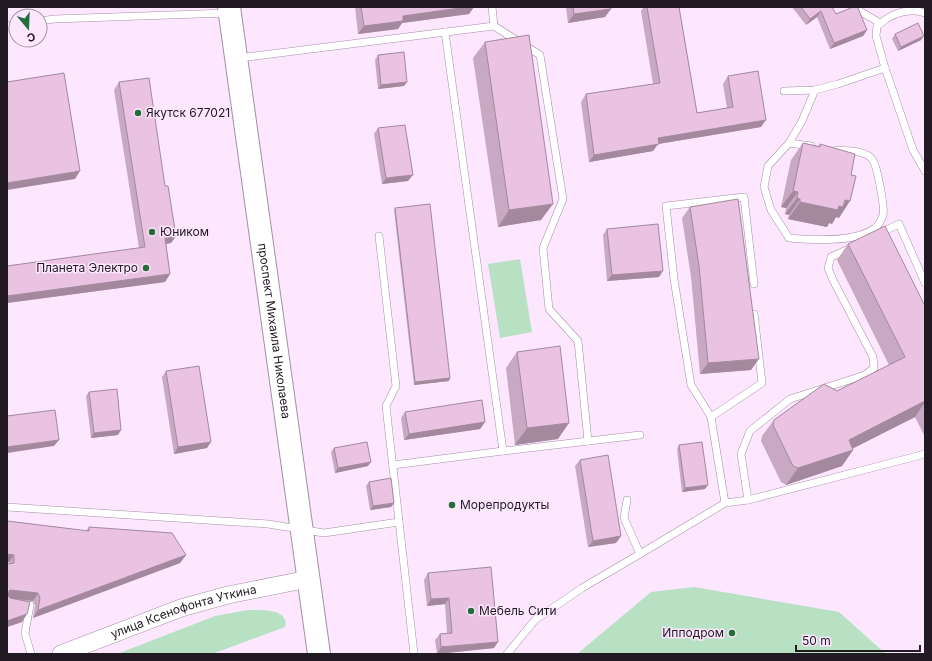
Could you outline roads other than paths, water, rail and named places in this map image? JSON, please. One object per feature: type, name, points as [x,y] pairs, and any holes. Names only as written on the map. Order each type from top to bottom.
[{"type":"main road","name":"проспект Михаила Николаева","points":[[230,10],[319,654]]},
{"type":"street","name":"улица Ксенофонта Уткина","points":[[61,654],[181,608],[228,595],[308,579]]},
{"type":"lane","points":[[492,7],[494,26]]},
{"type":"lane","points":[[853,7],[880,23]]},
{"type":"lane","points":[[48,19],[230,10]]},
{"type":"lane","points":[[925,13],[918,11],[900,12],[887,17],[877,26],[876,36],[885,68],[913,150],[925,171]]},
{"type":"lane","points":[[237,58],[494,26],[540,55],[563,199],[543,248],[549,309],[578,341],[588,441]]},
{"type":"lane","points":[[445,32],[503,451]]},
{"type":"lane","points":[[784,91],[815,90],[885,68]]},
{"type":"lane","points":[[789,143],[863,154],[872,158],[877,167],[883,215],[877,227],[863,236],[810,240],[789,238],[771,210],[764,187],[768,166],[789,143],[802,121],[815,90]]},
{"type":"lane","points":[[725,503],[711,417],[691,385],[674,279],[666,206],[744,197],[754,284]]},
{"type":"lane","points":[[748,500],[740,454],[750,431],[790,399],[866,375],[874,368],[873,357],[828,268],[831,257],[899,224],[925,283]]},
{"type":"lane","points":[[379,236],[396,386],[386,406],[414,654]]},
{"type":"lane","points":[[711,417],[762,383],[754,314]]},
{"type":"lane","points":[[393,465],[640,436]]},
{"type":"lane","points":[[507,654],[535,620],[582,588],[725,503],[748,500],[925,454]]},
{"type":"lane","points":[[627,500],[624,518],[640,554]]},
{"type":"lane","points":[[7,507],[268,524],[324,533],[399,522]]},
{"type":"lane","points":[[7,602],[30,606],[25,633],[31,654]]},
{"type":"place","name":"Якутск 677021","points":[[138,113]]},
{"type":"place","name":"Юником","points":[[152,232]]},
{"type":"place","name":"Планета Электро","points":[[146,268]]},
{"type":"place","name":"Морепродукты","points":[[452,505]]},
{"type":"place","name":"Мебель Сити","points":[[471,611]]},
{"type":"place","name":"Ипподром","points":[[732,633]]}]
